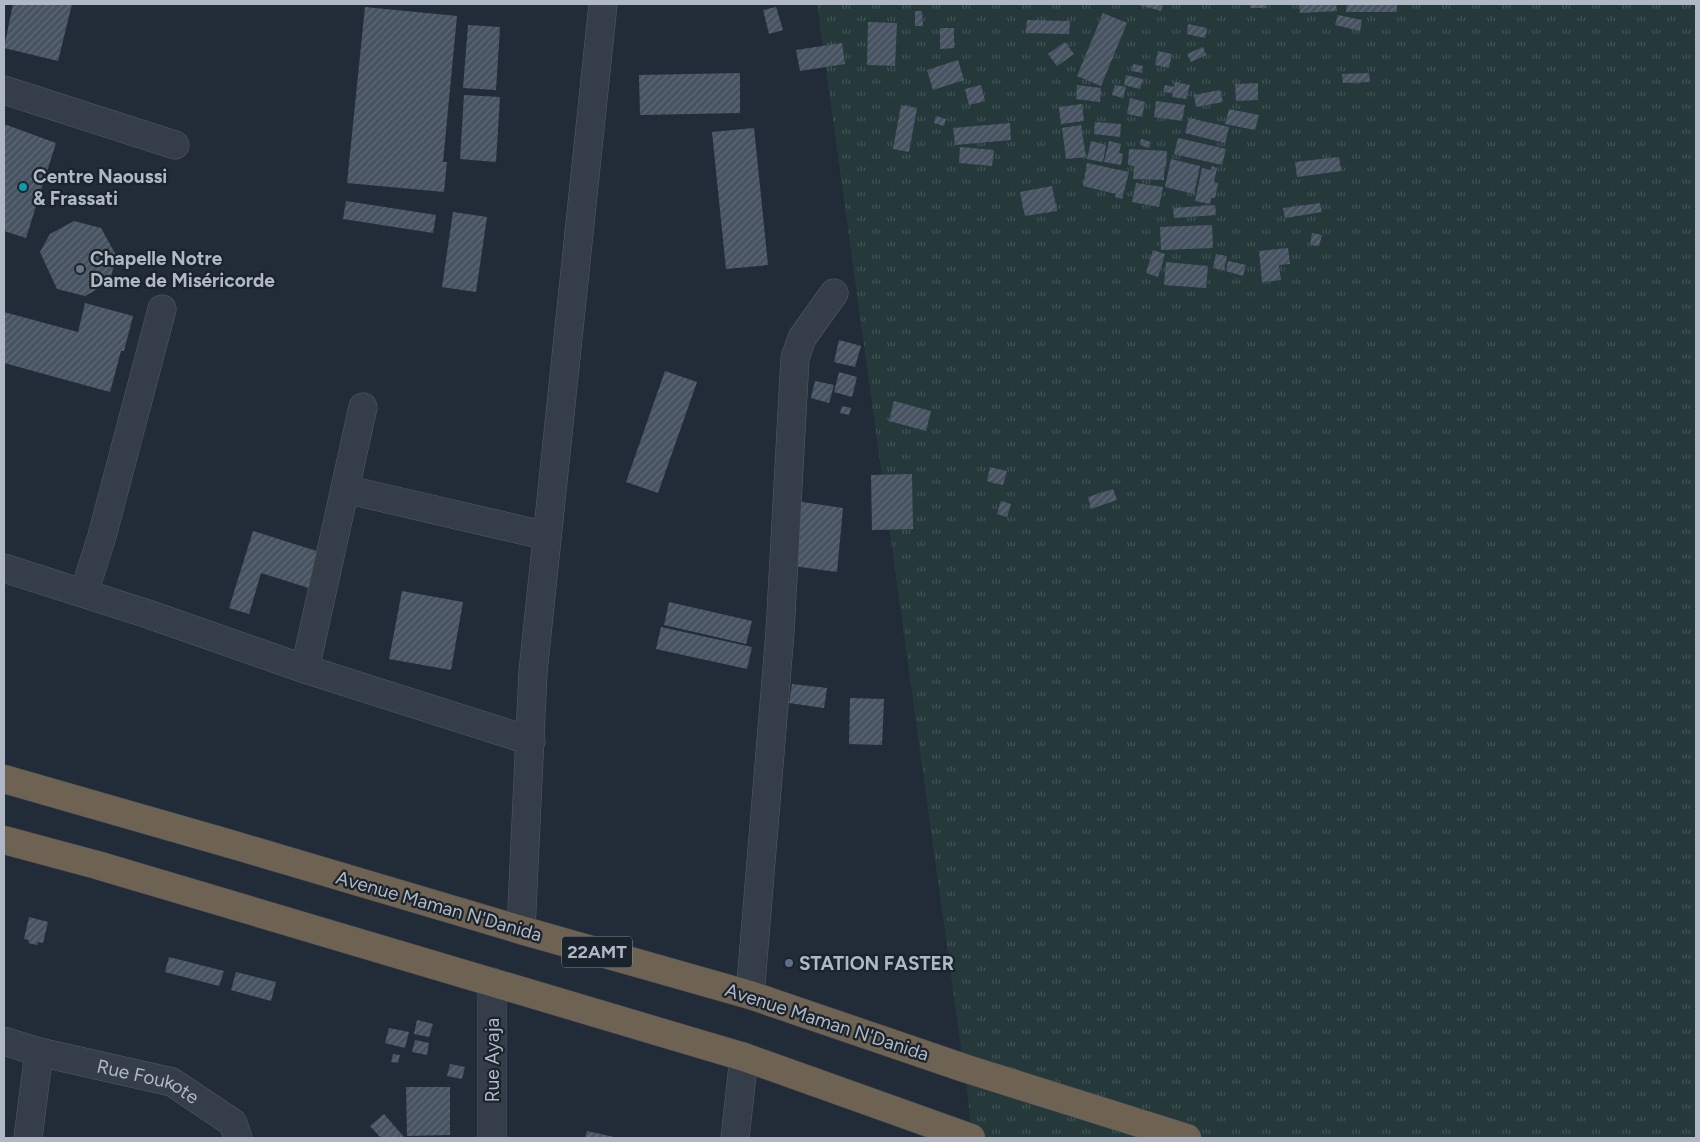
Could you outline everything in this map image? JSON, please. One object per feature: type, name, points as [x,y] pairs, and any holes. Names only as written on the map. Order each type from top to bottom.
[{"type":"highway","name":"Avenue Maman N'Danida","points":[[4,779],[750,995],[967,1069],[1187,1138]]},
{"type":"highway","points":[[4,840],[97,865],[744,1057],[968,1138]]},
{"type":"street","points":[[521,930],[533,672],[603,4]]},
{"type":"street","points":[[4,90],[175,145]]},
{"type":"street","points":[[750,995],[780,632],[795,358],[802,338],[834,293]]},
{"type":"street","points":[[84,593],[102,536],[162,309]]},
{"type":"street","points":[[305,669],[363,407]]},
{"type":"street","points":[[345,489],[547,536]]},
{"type":"street","points":[[4,568],[148,614],[305,669],[531,741]]},
{"type":"street","name":"Rue Ayaja","points":[[492,982],[492,1138]]},
{"type":"street","name":"Rue Foukote","points":[[4,1041],[39,1052],[172,1082],[233,1123],[238,1138]]},
{"type":"street","points":[[28,1138],[39,1052]]},
{"type":"street","points":[[735,1138],[744,1057]]},
{"type":"green space","points":[[817,4],[1696,4],[1696,1138],[972,1138]]},
{"type":"building","points":[[13,4],[72,4],[58,61],[4,48]]},
{"type":"building","points":[[1136,4],[1163,4],[1161,11]]},
{"type":"building","points":[[1250,4],[1266,4],[1266,8],[1250,8]]},
{"type":"building","points":[[1299,4],[1336,4],[1337,11],[1300,13]]},
{"type":"building","points":[[1347,4],[1397,4],[1397,12],[1346,12]]},
{"type":"building","points":[[365,7],[457,16],[443,162],[447,162],[444,192],[347,183]]},
{"type":"building","points":[[776,7],[783,30],[769,34],[763,10]]},
{"type":"building","points":[[915,11],[922,11],[923,26],[915,26]]},
{"type":"building","points":[[1103,13],[1127,23],[1101,86],[1077,76]]},
{"type":"building","points":[[1338,15],[1362,20],[1360,31],[1335,25]]},
{"type":"building","points":[[1027,20],[1070,21],[1069,34],[1026,33]]},
{"type":"building","points":[[868,22],[897,23],[895,66],[867,65]]},
{"type":"building","points":[[1188,24],[1207,28],[1205,38],[1187,34]]},
{"type":"building","points":[[468,25],[500,27],[496,90],[463,88]]},
{"type":"building","points":[[940,28],[954,28],[954,48],[940,49]]},
{"type":"building","points":[[1065,42],[1074,54],[1057,66],[1048,54]]},
{"type":"building","points":[[842,43],[845,64],[800,71],[796,50]]},
{"type":"building","points":[[1203,47],[1206,55],[1191,62],[1187,54]]},
{"type":"building","points":[[1158,51],[1172,54],[1169,68],[1155,65]]},
{"type":"building","points":[[958,60],[964,80],[933,90],[927,70]]},
{"type":"building","points":[[1133,64],[1143,66],[1142,73],[1132,71]]},
{"type":"building","points":[[740,73],[740,113],[640,115],[639,75]]},
{"type":"building","points":[[1369,73],[1370,82],[1343,83],[1342,74]]},
{"type":"building","points":[[1126,75],[1143,79],[1140,89],[1124,85]]},
{"type":"building","points":[[1175,82],[1190,85],[1186,99],[1172,97]]},
{"type":"building","points":[[1258,83],[1258,100],[1236,101],[1235,84]]},
{"type":"building","points":[[981,85],[985,101],[969,105],[965,89]]},
{"type":"building","points":[[1077,85],[1101,88],[1100,102],[1076,99]]},
{"type":"building","points":[[1115,85],[1126,87],[1123,98],[1112,95]]},
{"type":"building","points":[[1165,85],[1174,87],[1172,93],[1163,92]]},
{"type":"building","points":[[1220,90],[1223,102],[1196,107],[1194,95]]},
{"type":"building","points":[[464,95],[500,97],[496,162],[460,159]]},
{"type":"building","points":[[1130,98],[1145,102],[1142,117],[1127,114]]},
{"type":"building","points":[[1156,101],[1185,105],[1182,121],[1154,117]]},
{"type":"building","points":[[1082,104],[1084,121],[1061,124],[1059,107]]},
{"type":"building","points":[[901,105],[917,108],[909,152],[893,149]]},
{"type":"building","points":[[1229,109],[1259,115],[1255,130],[1225,124]]},
{"type":"building","points":[[936,116],[946,119],[944,126],[934,123]]},
{"type":"building","points":[[1189,118],[1229,127],[1225,143],[1185,133]]},
{"type":"building","points":[[1095,122],[1121,124],[1120,137],[1094,134]]},
{"type":"building","points":[[1010,123],[1011,140],[955,145],[953,128]]},
{"type":"building","name":"Centre Naoussi & Frassati","points":[[4,124],[56,143],[26,238],[4,231]]},
{"type":"building","points":[[1081,125],[1086,157],[1066,159],[1062,128]]},
{"type":"building","points":[[754,128],[768,265],[726,269],[712,132]]},
{"type":"building","points":[[1178,138],[1226,149],[1222,165],[1174,154]]},
{"type":"building","points":[[1141,139],[1151,142],[1149,148],[1140,145]]},
{"type":"building","points":[[1091,141],[1106,145],[1103,162],[1087,159]]},
{"type":"building","points":[[1109,141],[1121,144],[1119,153],[1123,154],[1121,165],[1104,162]]},
{"type":"building","points":[[960,147],[994,150],[992,166],[959,163]]},
{"type":"building","points":[[1129,149],[1167,151],[1164,180],[1133,179],[1134,166],[1128,165]]},
{"type":"building","points":[[1339,157],[1341,171],[1297,177],[1295,162]]},
{"type":"building","points":[[1171,159],[1200,166],[1194,194],[1165,187]]},
{"type":"building","points":[[1087,163],[1129,172],[1122,199],[1115,197],[1116,194],[1083,186]]},
{"type":"building","points":[[1212,166],[1217,168],[1214,182],[1218,183],[1215,198],[1211,198],[1210,204],[1195,201],[1202,168],[1211,170]]},
{"type":"building","points":[[1136,183],[1163,187],[1159,207],[1132,202]]},
{"type":"building","points":[[1052,186],[1057,211],[1025,216],[1020,192]]},
{"type":"building","points":[[346,201],[436,215],[433,233],[343,219]]},
{"type":"building","points":[[1320,203],[1322,212],[1285,218],[1283,208]]},
{"type":"building","points":[[1215,205],[1216,215],[1174,218],[1173,208]]},
{"type":"building","points":[[453,212],[487,217],[476,292],[442,287]]},
{"type":"building","name":"Chapelle Notre Dame de Miséricorde","points":[[74,221],[101,228],[116,255],[110,282],[85,296],[57,289],[40,252],[50,234]]},
{"type":"building","points":[[1212,225],[1213,248],[1161,250],[1160,227]]},
{"type":"building","points":[[1312,233],[1322,235],[1319,246],[1310,245]]},
{"type":"building","points":[[1288,248],[1290,264],[1279,265],[1281,280],[1262,282],[1259,251]]},
{"type":"building","points":[[1153,250],[1165,254],[1158,277],[1146,273]]},
{"type":"building","points":[[1216,254],[1227,256],[1224,270],[1213,268]]},
{"type":"building","points":[[1228,261],[1246,265],[1243,276],[1226,271]]},
{"type":"building","points":[[1166,262],[1208,266],[1206,288],[1164,285]]},
{"type":"building","points":[[85,303],[133,316],[124,351],[121,351],[110,392],[4,363],[4,312],[78,332]]},
{"type":"building","points":[[839,340],[861,346],[855,367],[834,362]]},
{"type":"building","points":[[665,371],[697,382],[658,493],[626,482]]},
{"type":"building","points":[[839,372],[857,377],[852,397],[834,392]]},
{"type":"building","points":[[815,381],[834,385],[829,403],[811,398]]},
{"type":"building","points":[[894,401],[931,411],[926,431],[889,421]]},
{"type":"building","points":[[842,406],[851,408],[849,415],[840,413]]},
{"type":"building","points":[[990,467],[1007,471],[1003,485],[987,481]]},
{"type":"building","points":[[912,474],[913,529],[872,530],[871,475]]},
{"type":"building","points":[[1113,489],[1117,500],[1091,509],[1088,497]]},
{"type":"building","points":[[795,501],[843,508],[837,572],[786,565]]},
{"type":"building","points":[[1001,501],[1011,504],[1007,517],[997,514]]},
{"type":"building","points":[[253,531],[323,553],[312,589],[261,573],[249,614],[229,608]]},
{"type":"building","points":[[402,591],[463,602],[451,670],[389,659]]},
{"type":"building","points":[[669,602],[752,621],[746,644],[664,625]]},
{"type":"building","points":[[661,627],[752,647],[747,669],[656,649]]},
{"type":"building","points":[[792,684],[827,688],[824,708],[789,703]]},
{"type":"building","points":[[850,698],[884,699],[882,745],[849,744]]},
{"type":"building","points":[[29,917],[48,922],[43,943],[38,942],[37,945],[28,943],[29,940],[24,939]]},
{"type":"building","points":[[169,957],[224,971],[219,986],[165,972]]},
{"type":"building","points":[[236,972],[276,982],[271,1001],[231,990]]},
{"type":"building","points":[[417,1020],[433,1024],[429,1037],[414,1034]]},
{"type":"building","points":[[389,1028],[409,1032],[405,1048],[385,1043]]},
{"type":"building","points":[[415,1040],[429,1043],[427,1055],[412,1052]]},
{"type":"building","points":[[393,1054],[400,1055],[398,1063],[391,1062]]},
{"type":"building","points":[[450,1064],[465,1067],[462,1079],[447,1076]]},
{"type":"building","points":[[406,1087],[450,1087],[450,1135],[407,1136]]},
{"type":"building","points":[[384,1114],[403,1138],[381,1138],[370,1126]]},
{"type":"building","points":[[587,1131],[614,1137],[614,1138],[585,1138]]},
{"type":"place","name":"Centre Naoussi & Frassati","points":[[23,187]]},
{"type":"place","name":"Chapelle Notre Dame de Miséricorde","points":[[80,269]]},
{"type":"place","name":"STATION FASTER","points":[[789,963]]}]
